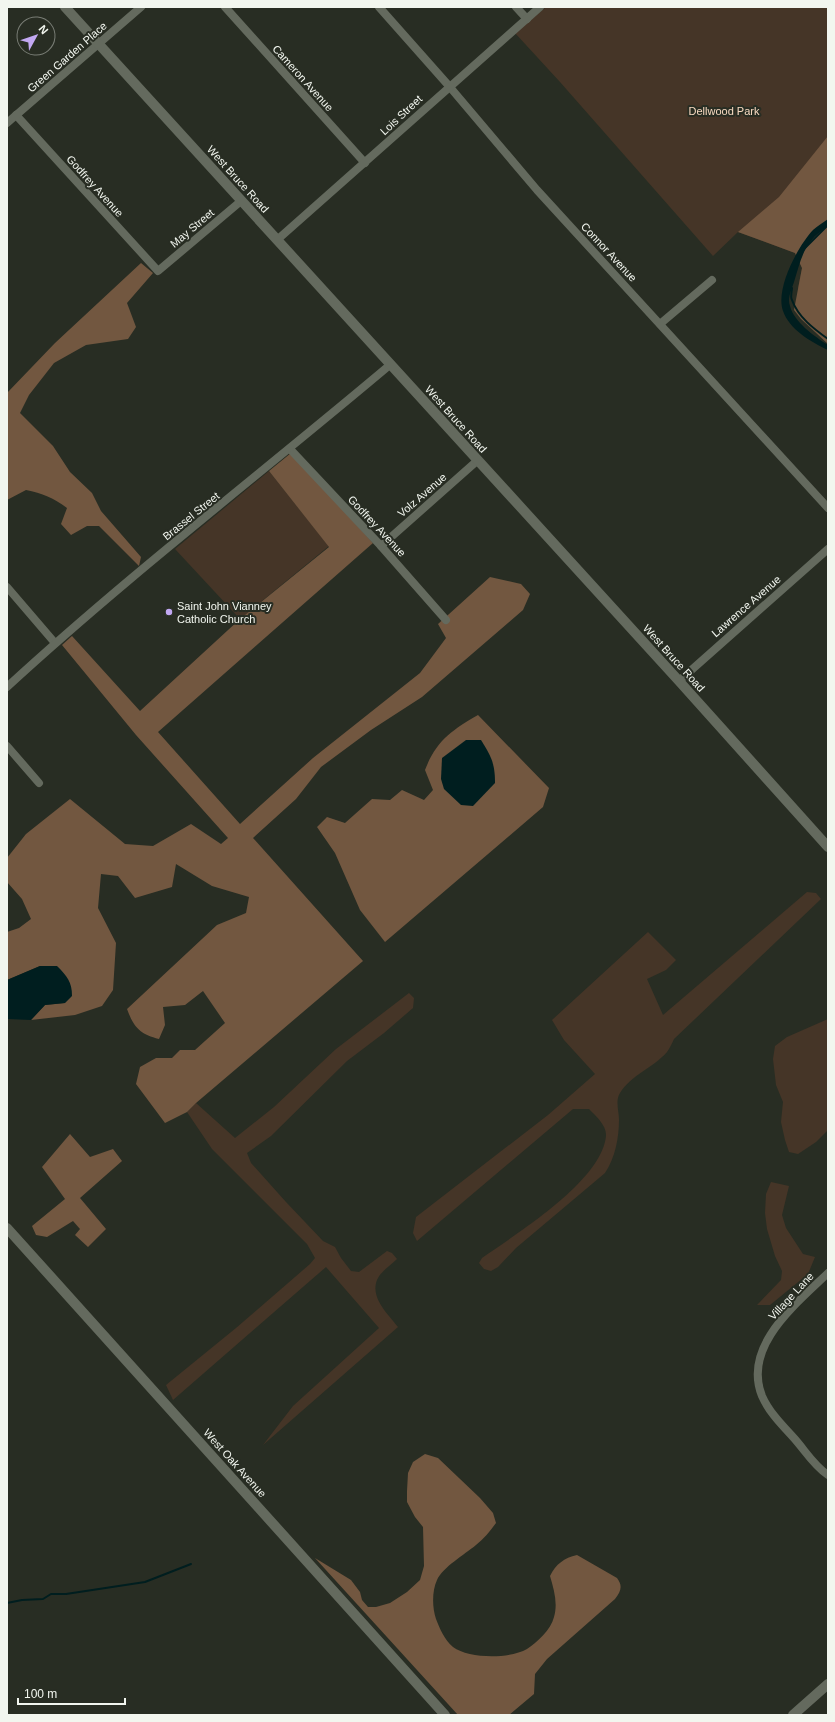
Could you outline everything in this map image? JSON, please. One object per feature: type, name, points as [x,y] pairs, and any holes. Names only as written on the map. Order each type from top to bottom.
[{"type":"street","name":"West Bruce Road","points":[[65,7],[679,681],[828,847]]},
{"type":"street","name":"Green Garden Place","points":[[7,123],[141,7]]},
{"type":"street","name":"Cameron Avenue","points":[[225,7],[365,163]]},
{"type":"street","name":"Connor Avenue","points":[[379,7],[449,86],[537,190],[828,508]]},
{"type":"street","points":[[516,7],[527,19]]},
{"type":"street","name":"Lois Street","points":[[277,240],[365,163],[449,86],[540,7]]},
{"type":"street","name":"Godfrey Avenue","points":[[16,116],[158,271]]},
{"type":"street","name":"May Street","points":[[158,271],[241,201]]},
{"type":"street","points":[[660,324],[712,280]]},
{"type":"street","name":"Brassel Street","points":[[7,687],[55,643],[119,589],[290,449],[390,364]]},
{"type":"street","name":"Godfrey Avenue","points":[[290,449],[381,546],[446,620]]},
{"type":"street","name":"Volz Avenue","points":[[381,546],[478,460]]},
{"type":"street","name":"Lawrence Avenue","points":[[679,681],[828,549]]},
{"type":"street","points":[[7,587],[55,643]]},
{"type":"street","points":[[7,746],[39,783]]},
{"type":"street","name":"West Oak Avenue","points":[[7,1228],[445,1715]]},
{"type":"street","name":"Village Lane","points":[[828,1273],[784,1318],[764,1348],[757,1366],[758,1382],[763,1397],[774,1416],[798,1442],[818,1468],[828,1475]]},
{"type":"street","points":[[793,1715],[828,1684]]},
{"type":"green space","name":"Dellwood Park","points":[[546,7],[828,7],[828,321],[798,288],[802,268],[795,253],[738,232],[713,256],[515,33]]},
{"type":"green space","points":[[269,471],[329,546],[240,619],[175,549]]},
{"type":"green space","points":[[807,892],[816,893],[821,899],[674,1039],[668,1050],[661,1058],[630,1081],[620,1093],[617,1103],[619,1120],[617,1141],[614,1154],[605,1173],[516,1248],[498,1267],[491,1271],[484,1269],[479,1263],[482,1258],[535,1221],[574,1188],[589,1171],[601,1153],[606,1136],[603,1125],[589,1109],[573,1109],[417,1241],[413,1233],[416,1217],[548,1115],[595,1074],[564,1040],[552,1020],[648,932],[676,960],[666,970],[647,979],[663,1015]]},
{"type":"green space","points":[[409,993],[414,998],[413,1008],[384,1033],[347,1061],[271,1136],[247,1153],[251,1163],[286,1202],[323,1241],[335,1247],[351,1271],[359,1272],[387,1251],[392,1253],[397,1259],[381,1274],[375,1287],[381,1305],[398,1327],[263,1445],[293,1406],[379,1328],[326,1267],[173,1400],[166,1385],[236,1328],[315,1258],[307,1244],[212,1149],[187,1112],[196,1103],[235,1138],[274,1107],[336,1049]]},
{"type":"green space","points":[[828,1019],[828,1130],[816,1142],[798,1154],[789,1152],[781,1122],[783,1102],[776,1085],[773,1059],[775,1046],[787,1037]]},
{"type":"green space","points":[[771,1182],[789,1186],[782,1215],[786,1228],[803,1254],[815,1257],[808,1274],[770,1305],[757,1305],[781,1280],[782,1271],[775,1256],[767,1229],[765,1213],[766,1194]]},
{"type":"shaded area","points":[[828,136],[828,344],[801,319],[794,310],[802,268],[795,253],[738,232],[779,197]]},
{"type":"shaded area","points":[[141,263],[153,273],[127,303],[136,327],[128,339],[86,345],[54,363],[29,395],[20,413],[53,446],[70,472],[92,493],[101,511],[141,557],[139,566],[99,526],[87,526],[71,535],[61,524],[67,508],[43,494],[26,490],[7,500],[7,393],[55,343]]},
{"type":"shaded area","points":[[291,453],[373,543],[158,732],[240,824],[313,758],[420,673],[446,638],[438,624],[490,577],[521,584],[530,594],[523,610],[422,697],[371,730],[321,767],[296,799],[253,838],[363,961],[187,1112],[165,1123],[136,1084],[140,1067],[156,1058],[172,1058],[180,1050],[195,1050],[225,1023],[203,991],[185,1005],[163,1007],[165,1025],[159,1039],[147,1035],[138,1029],[132,1021],[127,1009],[217,925],[246,913],[249,897],[212,886],[176,864],[172,887],[135,898],[118,876],[101,874],[98,908],[116,943],[113,990],[102,1006],[75,1015],[31,1020],[45,1005],[65,1003],[40,966],[7,980],[7,932],[19,928],[31,919],[22,899],[7,882],[7,858],[26,834],[70,799],[125,844],[153,846],[191,824],[221,844],[228,838],[136,735],[62,645],[72,636],[140,711],[240,619],[329,547],[269,471]]},
{"type":"shaded area","points":[[478,715],[549,788],[543,807],[385,942],[360,910],[335,853],[317,827],[327,817],[345,823],[372,799],[390,800],[402,790],[424,800],[433,790],[425,770],[434,751],[453,731]]},
{"type":"shaded area","points":[[70,1134],[90,1157],[113,1149],[122,1161],[80,1198],[106,1229],[88,1247],[75,1235],[80,1229],[73,1221],[47,1237],[36,1235],[32,1226],[65,1199],[42,1167]]},
{"type":"shaded area","points":[[425,1454],[438,1458],[480,1498],[493,1513],[496,1523],[479,1543],[444,1570],[435,1584],[433,1599],[436,1619],[445,1637],[453,1647],[460,1651],[479,1656],[500,1656],[511,1655],[531,1646],[543,1635],[552,1622],[556,1602],[550,1576],[561,1562],[568,1558],[577,1555],[617,1578],[621,1586],[615,1599],[547,1659],[535,1674],[534,1694],[509,1715],[458,1715],[315,1558],[351,1580],[360,1592],[362,1600],[368,1607],[376,1607],[390,1603],[407,1592],[420,1580],[424,1566],[423,1527],[415,1517],[407,1502],[407,1491],[408,1473],[413,1462]]},
{"type":"water","points":[[828,219],[828,226],[814,238],[805,250],[790,294],[789,303],[792,312],[800,323],[828,345],[828,350],[808,339],[790,324],[783,311],[781,302],[782,291],[789,268],[801,246],[816,227]]},
{"type":"water","points":[[466,740],[481,740],[490,755],[494,770],[495,783],[473,806],[461,805],[444,789],[441,779],[442,758]]},
{"type":"water","points":[[40,966],[57,966],[68,980],[71,987],[72,996],[65,1003],[45,1005],[31,1020],[7,1019],[7,980]]},
{"type":"waterway","points":[[7,213],[7,221]]},
{"type":"waterway","points":[[805,248],[828,225]]},
{"type":"waterway","points":[[792,288],[791,299],[798,312],[812,327],[828,339]]},
{"type":"waterway","points":[[7,1603],[22,1600],[43,1599],[51,1594],[66,1594],[145,1582],[191,1564]]},
{"type":"place","name":"Saint John Vianney Catholic Church","points":[[169,612]]}]
